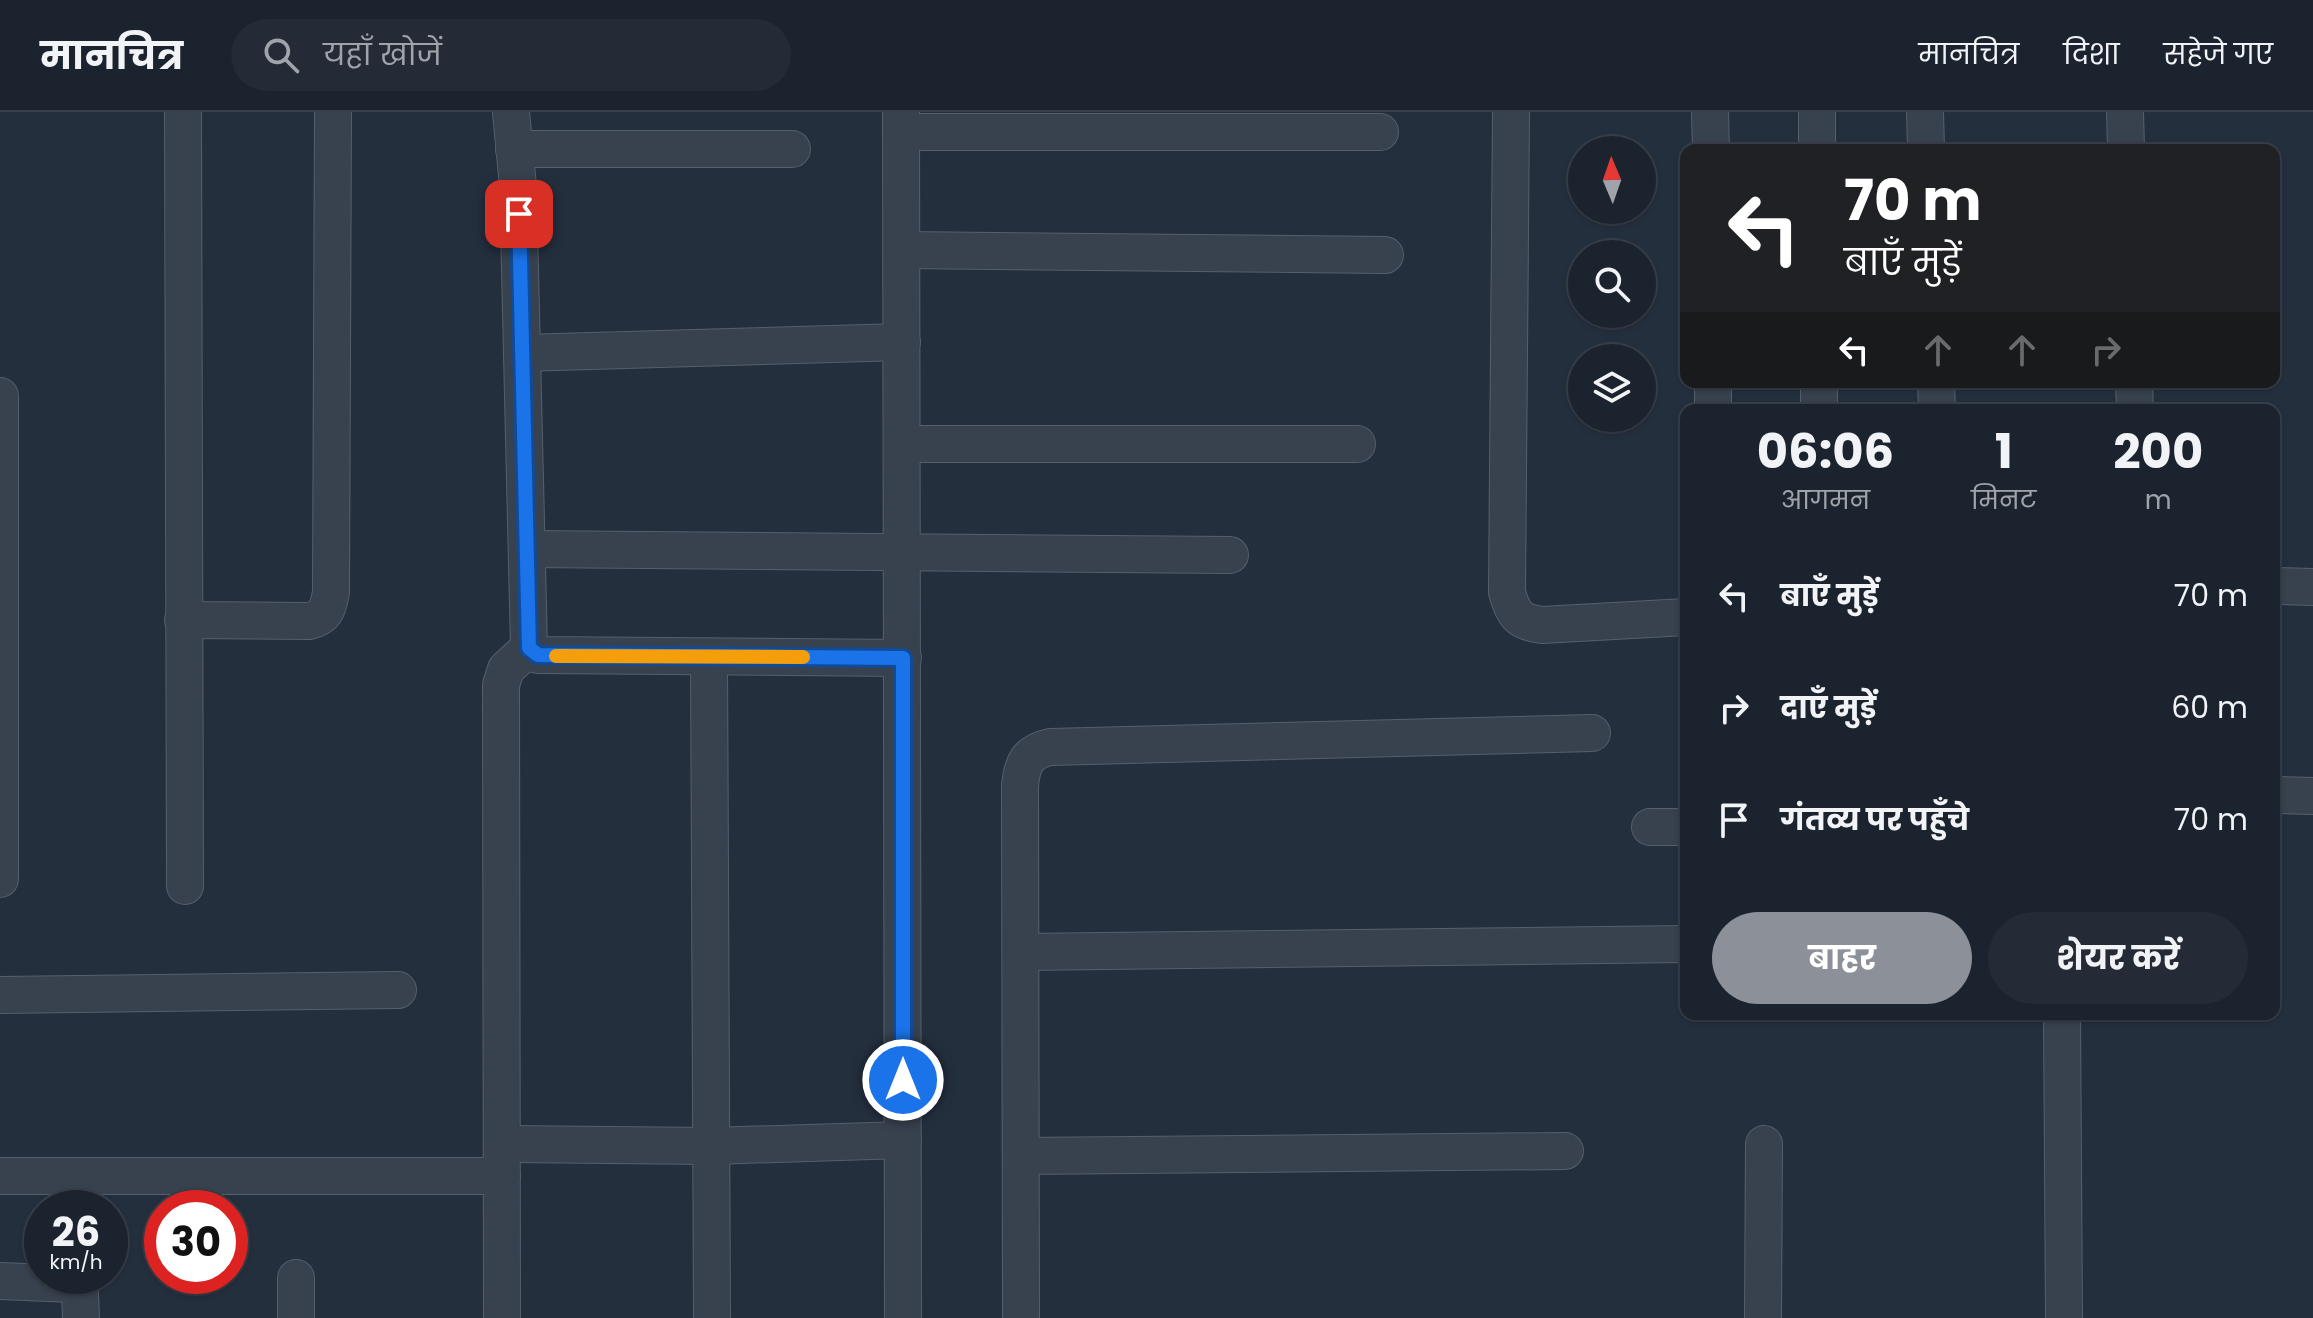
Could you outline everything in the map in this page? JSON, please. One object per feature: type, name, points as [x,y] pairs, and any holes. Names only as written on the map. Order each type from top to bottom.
[{"type":"street","points":[[183,112],[185,886]]},
{"type":"street","points":[[183,620],[309,621],[320,618],[327,611],[331,592],[333,112]]},
{"type":"street","points":[[502,1318],[501,685],[506,669],[529,648],[518,186],[511,112]]},
{"type":"street","points":[[1511,112],[1507,592],[1513,613],[1523,623],[1542,625],[1680,617]]},
{"type":"street","points":[[1710,112],[1711,144]]},
{"type":"street","points":[[1817,112],[1817,144]]},
{"type":"street","points":[[1925,112],[1926,144]]},
{"type":"street","points":[[2125,112],[2126,144]]},
{"type":"street","points":[[903,1318],[901,122],[1380,132]]},
{"type":"street","points":[[514,149],[792,149]]},
{"type":"street","points":[[902,250],[1385,255]]},
{"type":"street","points":[[522,353],[902,342]]},
{"type":"street","points":[[0,396],[0,879]]},
{"type":"street","points":[[902,444],[1357,444]]},
{"type":"street","points":[[527,549],[1230,555]]},
{"type":"street","points":[[2280,586],[2313,587]]},
{"type":"street","points":[[529,648],[538,655],[903,658]]},
{"type":"street","points":[[709,657],[712,1318]]},
{"type":"street","points":[[1021,1318],[1021,776],[1031,754],[1039,749],[1592,733]]},
{"type":"street","points":[[2280,795],[2313,796]]},
{"type":"street","points":[[1650,827],[1680,827]]},
{"type":"street","points":[[1021,952],[1680,944]]},
{"type":"street","points":[[0,995],[398,990]]},
{"type":"street","points":[[2062,1020],[2064,1318]]},
{"type":"street","points":[[0,1176],[502,1160],[711,1146],[903,1140]]},
{"type":"street","points":[[1763,1318],[1764,1144]]},
{"type":"street","points":[[1021,1156],[1565,1151]]},
{"type":"street","points":[[296,1278],[296,1318]]},
{"type":"street","points":[[0,1281],[74,1284],[80,1293],[81,1318]]},
{"type":"slow traffic","points":[[556,656],[803,657]]},
{"type":"route","points":[[519,214],[529,648],[538,655],[903,658],[903,1080]]}]
